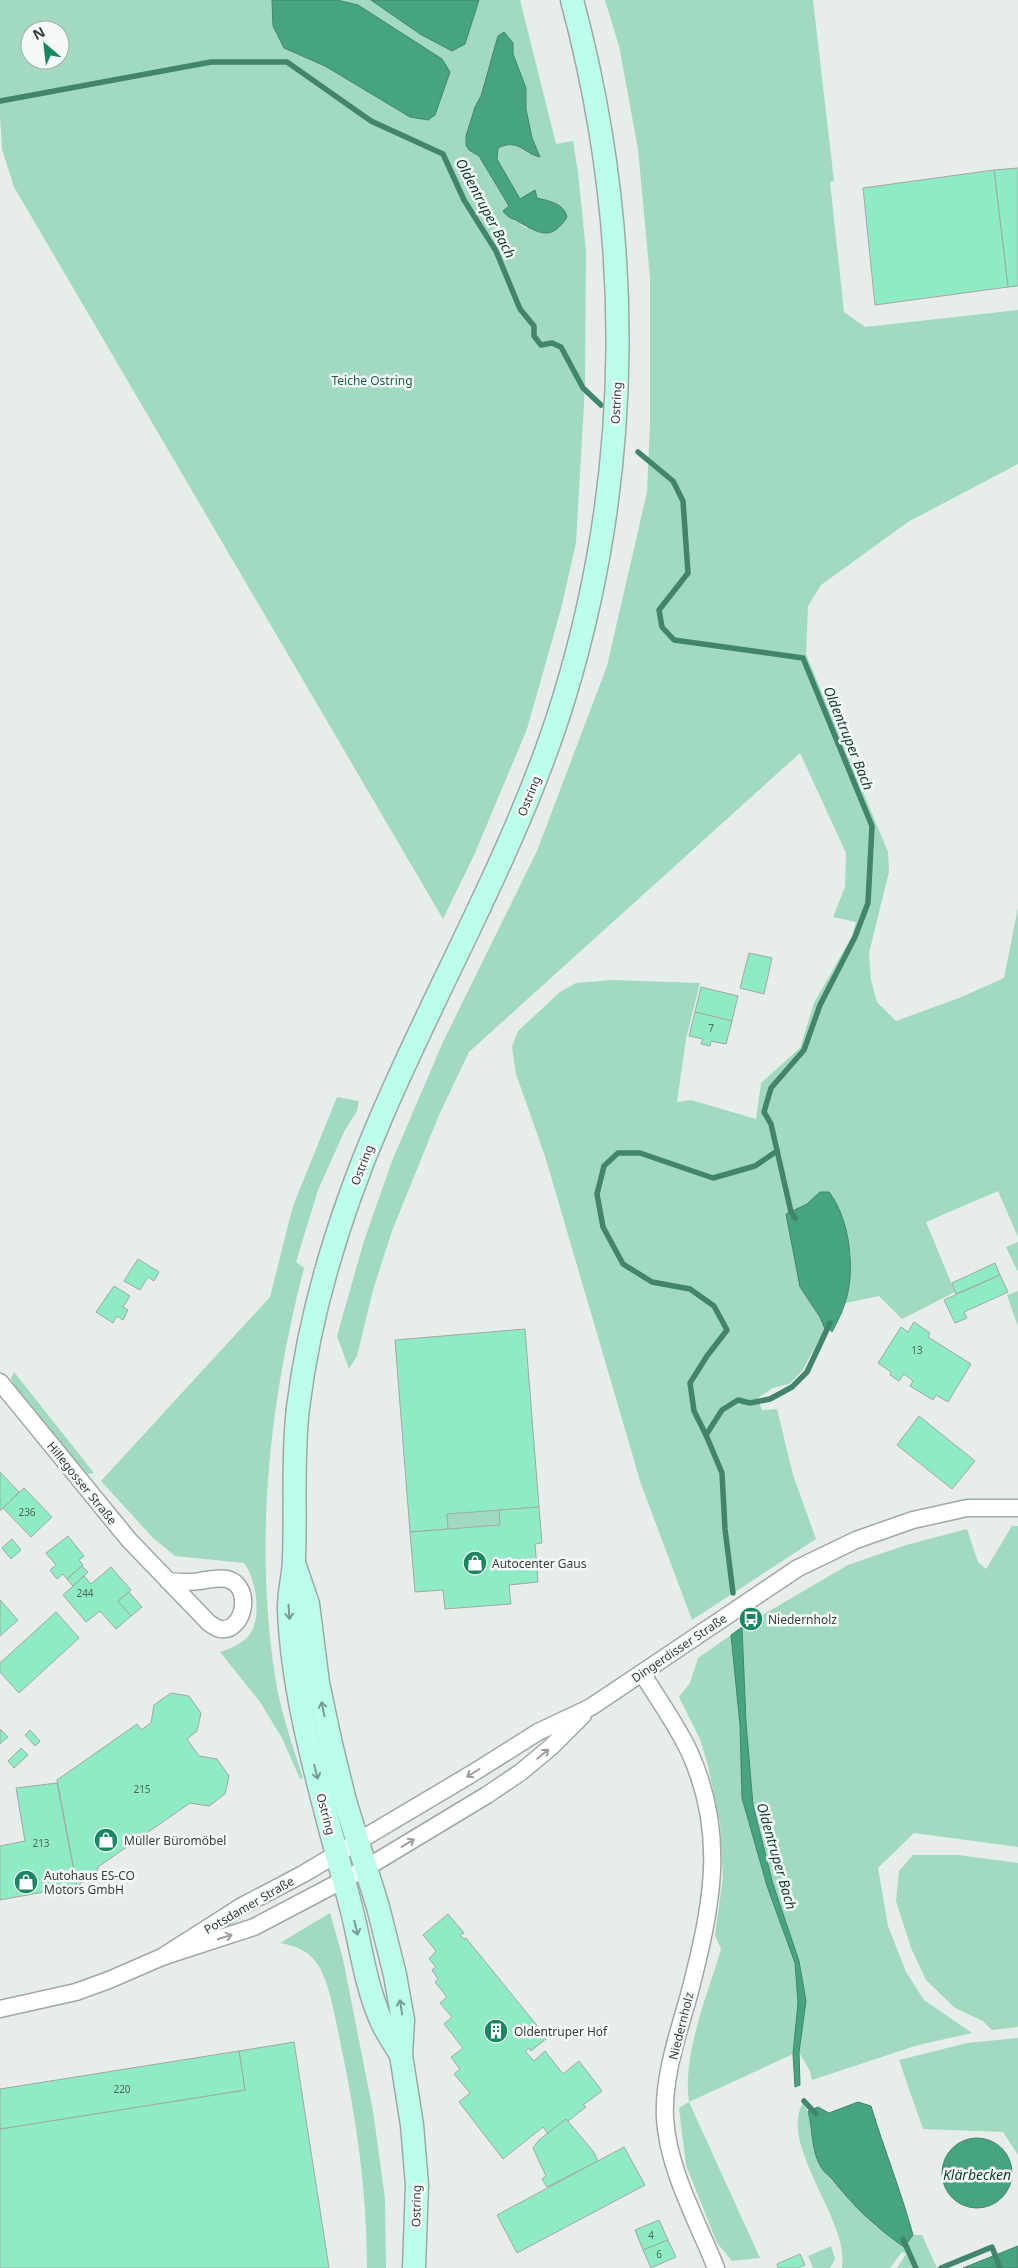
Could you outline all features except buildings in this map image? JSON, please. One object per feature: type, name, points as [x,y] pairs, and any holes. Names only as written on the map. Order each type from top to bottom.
[{"type":"main road","name":"Ostring","points":[[401,2056],[381,2023],[370,1989],[310,1751],[294,1666],[288,1605],[294,1564],[297,1410],[317,1308],[334,1244],[355,1183],[378,1124],[519,820],[543,760],[564,699],[581,637],[606,512],[618,385],[619,321],[616,257],[600,130],[588,67],[572,0]]},
{"type":"main road","name":"Ostring","points":[[294,1564],[308,1604],[318,1683],[331,1744],[396,1974],[403,2020],[401,2056],[412,2126],[417,2185],[414,2268]]},
{"type":"street","name":"Hillegosser Straße","points":[[0,1382],[92,1498],[168,1581]]},
{"type":"street","name":"Dingerdisser Straße","points":[[337,1854],[538,1732],[591,1707],[798,1568],[856,1540],[939,1513],[967,1508],[1018,1508]]},
{"type":"street","name":"Niedernholz","points":[[642,1673],[689,1751],[705,1796],[711,1827],[712,1893],[704,1934],[673,2057],[666,2094],[665,2117],[672,2160],[716,2268]]},
{"type":"street","name":"Dingerdisser Straße","points":[[344,1880],[488,1795],[521,1772],[551,1747],[591,1707]]},
{"type":"street","name":"Potsdamer Straße","points":[[162,1957],[242,1906],[337,1854]]},
{"type":"street","name":"Potsdamer Straße","points":[[0,2010],[76,1992],[162,1957],[254,1927],[344,1880]]},
{"type":"green space","name":"Teiche Ostring","points":[[0,0],[272,0],[275,29],[284,45],[299,55],[325,66],[358,5],[337,0],[371,0],[420,34],[465,44],[479,0],[520,0],[556,144],[573,141],[578,173],[586,251],[585,386],[576,543],[561,609],[527,729],[475,853],[443,919],[14,187],[2,149],[0,115]],"holes":[[[513,43],[513,54],[526,88],[526,109],[532,138],[540,156],[527,153],[515,145],[509,144],[498,148],[497,159],[520,199],[535,191],[537,198],[554,202],[566,212],[526,228],[514,221],[509,206],[479,156],[475,107]]]},
{"type":"green space","points":[[605,0],[813,0],[834,181],[830,182],[844,312],[865,327],[1018,310],[1018,464],[908,522],[821,585],[808,606],[806,654],[888,852],[889,872],[869,953],[871,980],[877,1002],[896,1021],[959,998],[1004,978],[1018,907],[1018,1237],[998,1191],[926,1222],[955,1292],[902,1319],[879,1296],[846,1303],[851,1254],[820,1192],[807,1204],[786,1214],[800,1287],[820,1317],[825,1329],[802,1371],[789,1384],[773,1388],[758,1398],[762,1410],[777,1409],[793,1475],[816,1539],[692,1620],[641,1484],[545,1156],[516,1074],[512,1047],[518,1031],[560,992],[576,983],[613,980],[700,983],[686,1039],[677,1102],[691,1100],[756,1119],[761,1083],[800,1048],[814,1003],[852,936],[856,922],[833,917],[845,887],[846,853],[800,753],[469,1052],[439,1115],[392,1231],[373,1290],[357,1356],[349,1369],[337,1336],[364,1241],[392,1161],[443,1042],[537,851],[607,666],[647,492],[650,423],[650,278],[638,149],[619,46]]},
{"type":"green space","points":[[337,1097],[359,1101],[357,1111],[345,1130],[318,1190],[296,1262],[304,1268],[282,1368],[274,1419],[266,1522],[269,1625],[275,1676],[283,1714],[303,1778],[300,1779],[282,1738],[260,1702],[220,1652],[234,1647],[246,1639],[255,1623],[256,1596],[252,1578],[244,1563],[175,1556],[153,1538],[101,1481],[270,1297],[293,1206]]},
{"type":"green space","points":[[1018,1242],[1018,1272],[1006,1247]]},
{"type":"green space","points":[[1018,1291],[1018,1327],[1007,1295]]},
{"type":"green space","points":[[14,1372],[94,1473],[88,1474],[79,1469],[14,1386],[11,1378]]},
{"type":"green space","points":[[499,1510],[500,1525],[448,1529],[447,1514]]},
{"type":"green space","points":[[1012,1526],[1018,1526],[1018,1847],[914,1833],[878,1868],[888,1926],[906,1972],[924,2000],[972,2033],[918,2045],[812,2080],[810,2071],[799,2052],[806,2001],[799,1961],[773,1884],[753,1805],[746,1722],[742,1627],[848,1565],[906,1545],[967,1529],[978,1562],[986,1569]]},
{"type":"green space","points":[[731,1635],[740,1725],[742,1798],[767,1886],[795,1963],[798,2003],[793,2054],[689,2102],[689,2064],[693,2044],[721,1949],[715,1935],[723,1878],[720,1823],[708,1766],[700,1739],[679,1697],[690,1683],[698,1658]]},
{"type":"green space","points":[[913,1855],[958,1855],[1018,1863],[1018,2027],[992,2030],[983,2021],[955,2008],[926,1980],[911,1948],[896,1901],[899,1871]]},
{"type":"green space","points":[[330,1913],[343,1959],[373,2111],[385,2198],[386,2268],[367,2268],[363,2182],[356,2125],[346,2069],[327,1985],[320,1968],[312,1957],[297,1948],[280,1943]]},
{"type":"green space","points":[[1018,2038],[1018,2155],[1003,2132],[923,2129],[899,2060],[967,2043]]},
{"type":"green space","points":[[804,2101],[811,2121],[814,2146],[821,2167],[844,2195],[876,2227],[904,2246],[913,2235],[922,2235],[937,2268],[897,2268],[906,2254],[902,2252],[890,2268],[842,2268],[842,2249],[836,2228],[806,2160],[799,2139],[798,2119]]},
{"type":"green space","points":[[689,2102],[760,2258],[732,2261],[717,2243],[686,2165],[679,2108]]},
{"type":"green space","points":[[831,2246],[835,2259],[830,2268],[813,2268],[808,2256]]},
{"type":"water","points":[[272,0],[337,0],[358,5],[442,59],[450,72],[435,115],[428,120],[410,117],[325,66],[284,48],[273,26]]},
{"type":"water","points":[[371,0],[479,0],[465,44],[452,51],[420,34]]},
{"type":"water","points":[[504,32],[513,43],[513,54],[526,88],[526,109],[532,138],[540,157],[515,145],[505,145],[498,148],[497,159],[520,199],[535,190],[537,198],[555,203],[563,209],[567,217],[556,230],[551,232],[545,233],[533,230],[510,218],[503,211],[509,206],[479,156],[469,150],[466,145],[466,136],[475,107],[481,96],[498,36]]},
{"type":"water","points":[[820,1192],[829,1192],[836,1203],[842,1216],[849,1246],[850,1276],[848,1290],[845,1303],[832,1332],[829,1328],[825,1329],[820,1317],[800,1287],[786,1214],[807,1204]]},
{"type":"water","points":[[742,1627],[746,1722],[753,1805],[773,1884],[799,1961],[806,2001],[799,2052],[800,2085],[795,2087],[793,2054],[798,2003],[795,1963],[767,1886],[742,1798],[740,1725],[731,1635]]},
{"type":"water","points":[[858,2102],[871,2106],[903,2202],[913,2235],[904,2247],[874,2224],[856,2207],[823,2170],[815,2154],[808,2111],[818,2107],[829,2113]]},
{"type":"water","name":"Klärbecken","points":[[977,2138],[990,2141],[1002,2148],[1009,2160],[1012,2173],[1009,2186],[1002,2198],[990,2205],[977,2208],[964,2205],[952,2198],[945,2186],[942,2173],[945,2160],[952,2148],[964,2141]]},
{"type":"water","points":[[1018,2246],[1018,2268],[963,2268]]},
{"type":"waterway","name":"Oldentruper Bach","points":[[0,101],[211,62],[287,62],[371,121],[443,154],[464,200],[496,251],[520,309],[534,326],[534,336],[541,345],[552,343],[561,347],[583,388],[601,405]]},
{"type":"waterway","name":"Oldentruper Bach","points":[[638,452],[673,481],[683,501],[688,573],[659,610],[662,627],[674,640],[803,658],[872,826],[868,903],[855,937],[820,1005],[804,1050],[771,1088],[764,1112],[771,1124],[791,1212],[795,1218]]},
{"type":"waterway","name":"Oldentruper Bach","points":[[706,1435],[694,1411],[690,1383],[707,1356],[727,1330],[714,1306],[690,1289],[652,1282],[623,1264],[603,1227],[597,1194],[604,1166],[618,1153],[640,1153],[713,1178],[755,1166],[777,1151]]},
{"type":"waterway","name":"Oldentruper Bach","points":[[733,1593],[725,1529],[722,1473],[706,1435],[722,1410],[738,1400],[750,1403],[770,1399],[792,1387],[807,1372],[830,1323]]},
{"type":"waterway","name":"Oldentruper Bach","points":[[804,2101],[816,2114]]},
{"type":"waterway","name":"Oldentruper Bach","points":[[903,2239],[916,2268]]},
{"type":"waterway","name":"Oldentruper Bach","points":[[941,2268],[992,2247],[1000,2268]]},
{"type":"place","name":"Autocenter Gaus","points":[[475,1563]]},
{"type":"place","name":"Niedernholz","points":[[751,1619]]},
{"type":"place","name":"Müller Büromöbel","points":[[106,1840]]},
{"type":"place","name":"Autohaus ES-CO Motors GmbH","points":[[26,1882]]},
{"type":"place","name":"Oldentruper Hof","points":[[496,2031]]}]
